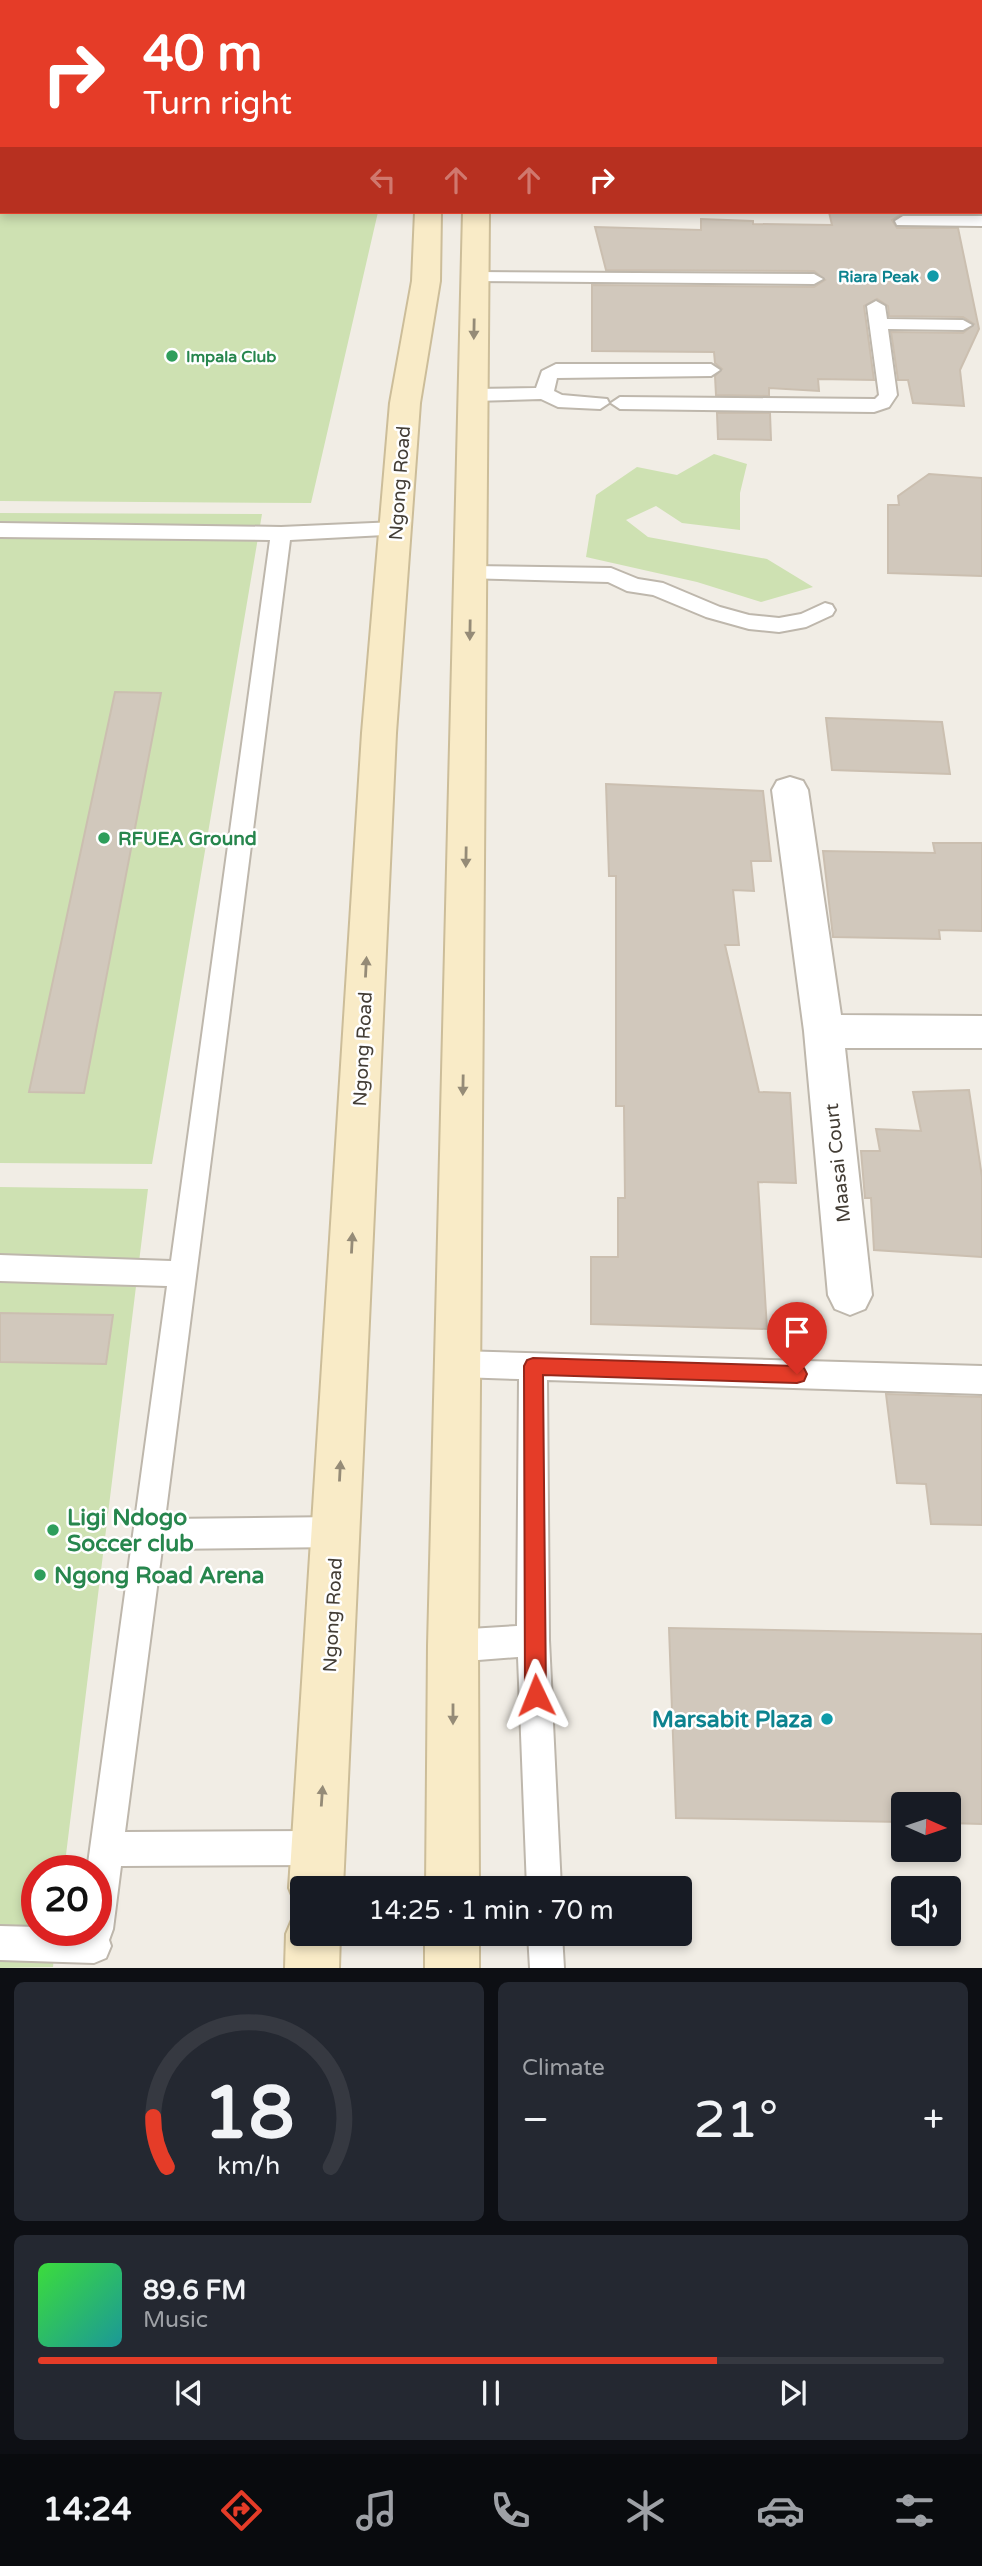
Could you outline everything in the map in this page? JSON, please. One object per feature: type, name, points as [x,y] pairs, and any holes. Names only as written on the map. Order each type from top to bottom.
[{"type":"main road","name":"Ngong Road","points":[[317,1876],[379,746],[405,403],[426,282],[428,214]]},
{"type":"main road","points":[[452,1876],[453,1646],[476,214]]},
{"type":"main road","points":[[312,1968],[313,1946]]},
{"type":"main road","points":[[452,1946],[452,1968]]},
{"type":"street","name":"Maasai Court","points":[[790,790],[824,1031],[850,1295]]},
{"type":"street","points":[[824,1031],[982,1032]]},
{"type":"lane","points":[[903,221],[982,221]]},
{"type":"lane","points":[[475,276],[814,279]]},
{"type":"lane","points":[[620,403],[874,406],[882,403],[888,395],[877,315],[962,325]]},
{"type":"lane","points":[[544,393],[548,375],[556,370],[712,370]]},
{"type":"lane","points":[[473,394],[544,393],[558,401],[600,403]]},
{"type":"lane","points":[[0,530],[281,534],[396,529]]},
{"type":"lane","points":[[106,1855],[281,534]]},
{"type":"lane","points":[[470,573],[611,575],[634,586],[656,588],[713,612],[749,622],[779,625],[806,620],[825,610]]},
{"type":"lane","points":[[0,1268],[183,1274]]},
{"type":"lane","points":[[459,1364],[982,1380]]},
{"type":"lane","points":[[533,1366],[533,1640],[543,1876]]},
{"type":"lane","points":[[148,1534],[337,1532]]},
{"type":"lane","points":[[453,1646],[533,1640]]},
{"type":"lane","points":[[107,1849],[318,1848]]},
{"type":"lane","points":[[0,1943],[21,1943]]},
{"type":"lane","points":[[546,1946],[547,1968]]},
{"type":"green space","name":"Impala Club","points":[[0,214],[378,214],[311,503],[0,501]]},
{"type":"green space","points":[[714,454],[747,464],[740,493],[740,530],[682,523],[656,506],[626,520],[648,537],[767,559],[813,587],[761,602],[697,582],[586,557],[596,495],[637,467],[677,475]]},
{"type":"green space","name":"RFUEA Ground","points":[[0,513],[262,514],[152,1164],[0,1163]]},
{"type":"green space","name":"Ligi Ndogo Soccer club","points":[[0,1187],[148,1189],[66,1855],[21,1855],[21,1946],[55,1946],[53,1967],[0,1968]]},
{"type":"building","points":[[829,214],[901,214],[892,220],[897,228],[958,228],[979,329],[960,370],[964,406],[913,403],[908,380],[898,380],[891,332],[963,333],[974,324],[963,317],[889,316],[888,306],[877,299],[864,306],[874,380],[818,379],[819,391],[769,388],[769,396],[716,395],[715,376],[722,369],[715,363],[714,352],[592,351],[592,285],[814,287],[825,280],[814,271],[606,270],[595,227],[701,230],[701,219],[753,221],[753,224],[832,225]]},
{"type":"building","points":[[717,413],[770,413],[771,440],[718,439]]},
{"type":"building","points":[[929,474],[982,478],[982,576],[888,573],[888,505],[899,505],[898,496]]},
{"type":"building","points":[[115,692],[161,693],[84,1093],[29,1092]]},
{"type":"building","points":[[826,718],[942,722],[950,774],[832,770]]},
{"type":"building","points":[[606,784],[763,791],[771,861],[751,861],[754,891],[733,890],[739,945],[725,945],[759,1092],[790,1093],[796,1183],[758,1182],[767,1329],[591,1324],[591,1257],[618,1257],[618,1198],[625,1198],[624,1106],[616,1106],[616,876],[609,876]]},
{"type":"building","points":[[933,843],[982,843],[982,931],[939,930],[940,939],[833,937],[823,851],[935,853]]},
{"type":"building","points":[[969,1090],[982,1177],[982,1257],[874,1250],[871,1198],[865,1198],[861,1151],[880,1151],[876,1129],[921,1131],[913,1092]]},
{"type":"building","points":[[0,1313],[113,1315],[106,1364],[0,1362]]},
{"type":"building","points":[[886,1394],[982,1397],[982,1525],[931,1524],[926,1484],[897,1483]]},
{"type":"building","name":"Marsabit Plaza","points":[[669,1628],[982,1634],[982,1824],[961,1823],[961,1792],[891,1792],[891,1822],[676,1818]]},
{"type":"place","name":"Riara Peak","points":[[933,276]]},
{"type":"place","name":"Impala Club","points":[[172,356]]},
{"type":"place","name":"RFUEA Ground","points":[[104,838]]},
{"type":"place","name":"Ligi Ndogo Soccer club","points":[[53,1530]]},
{"type":"place","name":"Ngong Road Arena","points":[[40,1575]]},
{"type":"place","name":"Marsabit Plaza","points":[[827,1719]]},
{"type":"route","points":[[536,1695],[533,1640],[533,1366],[797,1374]]}]
